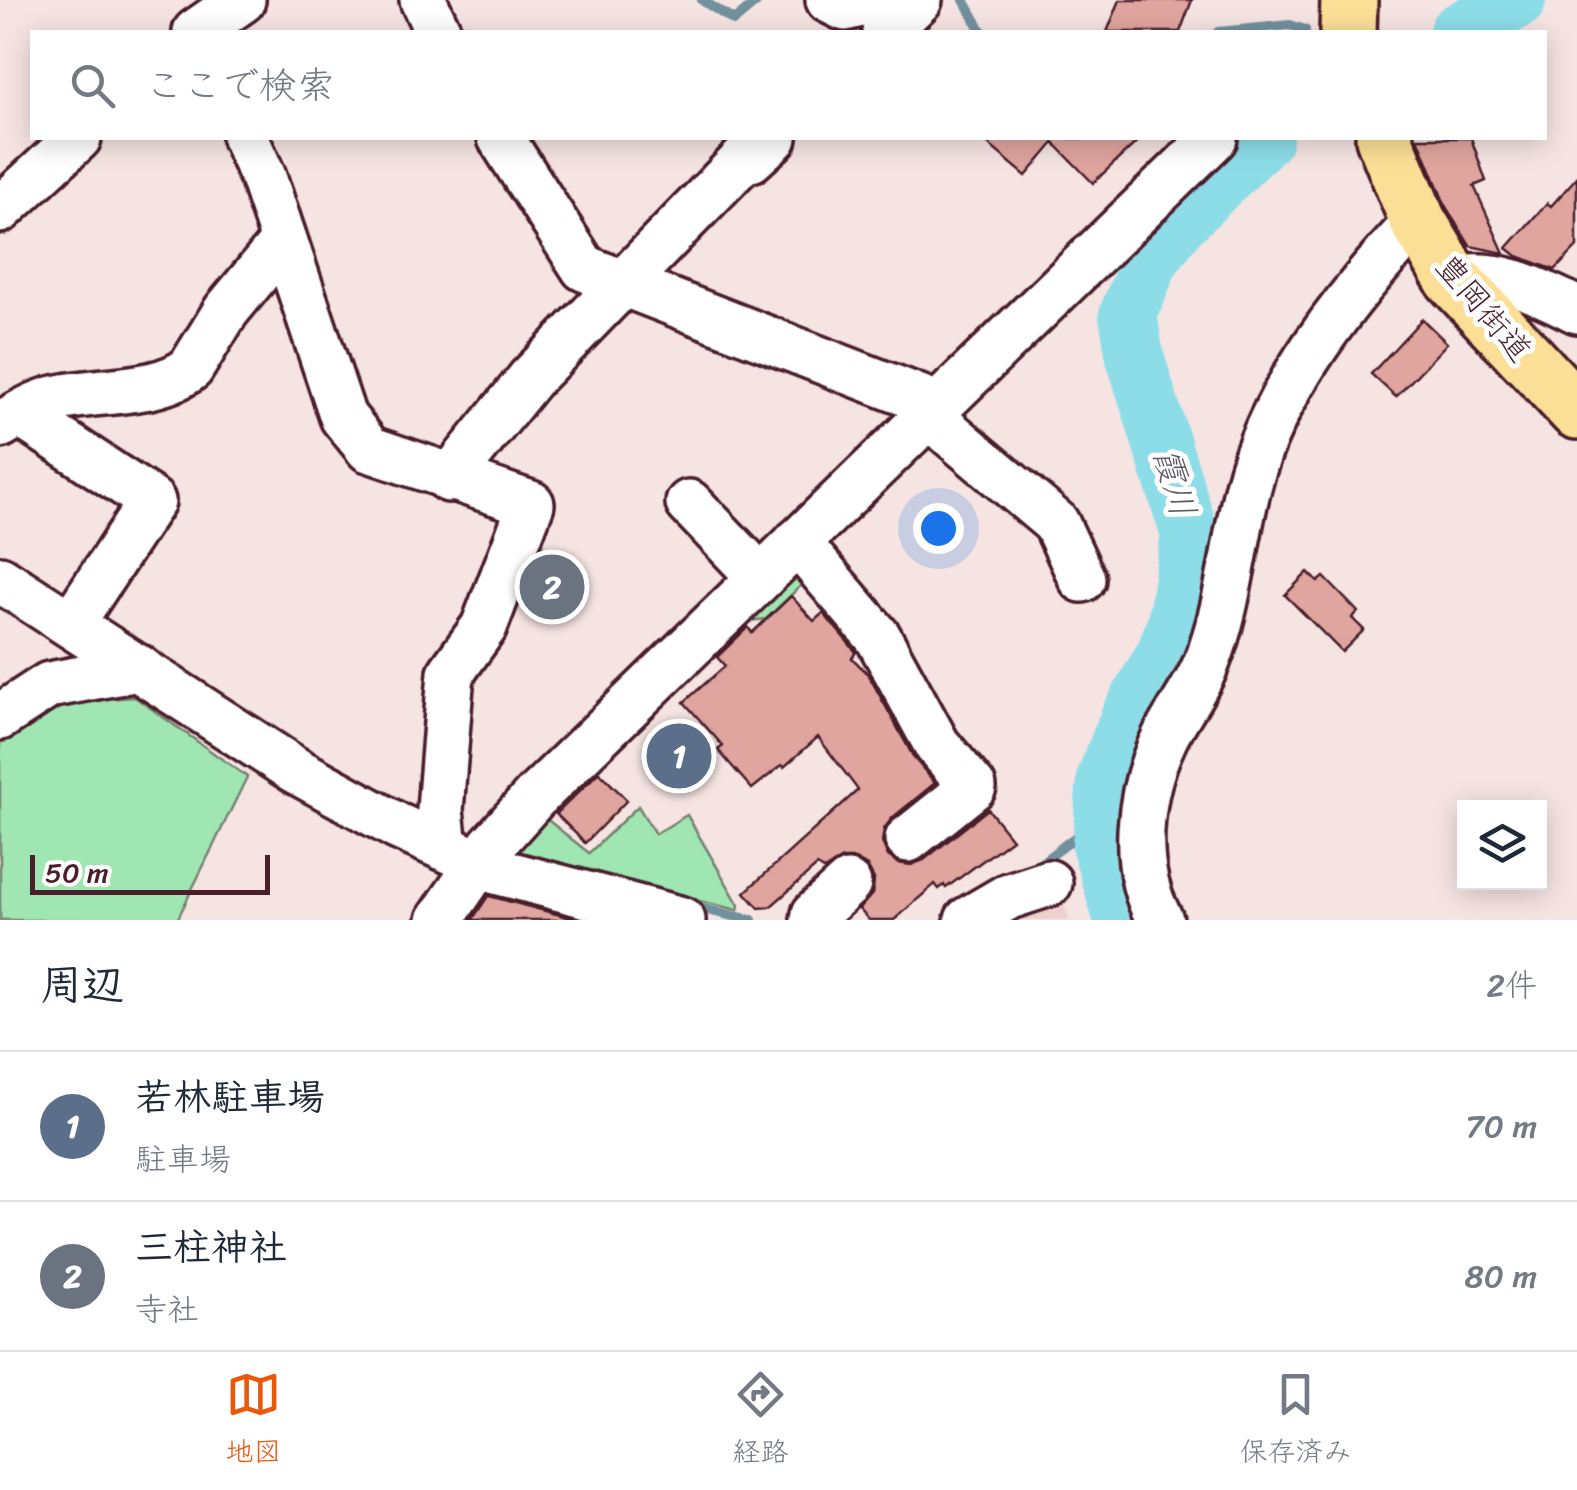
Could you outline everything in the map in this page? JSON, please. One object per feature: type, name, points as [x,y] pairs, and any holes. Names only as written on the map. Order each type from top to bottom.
[{"type":"main road","name":"豊岡街道","points":[[1385,140],[1418,221],[1452,279],[1577,411]]},
{"type":"street","points":[[199,30],[242,0]]},
{"type":"street","points":[[423,0],[437,30]]},
{"type":"street","points":[[829,0],[845,8],[877,0]]},
{"type":"street","points":[[887,30],[919,0]]},
{"type":"street","points":[[0,210],[76,140]]},
{"type":"street","points":[[246,140],[259,166],[343,417],[369,449],[531,504],[484,627],[451,673],[440,810],[461,855]]},
{"type":"street","points":[[502,140],[584,268],[932,410],[1056,523],[1082,579]]},
{"type":"street","points":[[449,478],[530,379],[742,160],[751,159],[772,140]]},
{"type":"street","points":[[440,920],[461,855],[534,797],[1212,140]]},
{"type":"street","points":[[1157,916],[1142,860],[1146,794],[1164,741],[1205,666],[1214,640],[1248,484],[1262,440],[1283,397],[1311,354],[1390,250],[1418,221]]},
{"type":"street","points":[[10,419],[50,400],[134,388],[184,375],[226,311],[284,242]]},
{"type":"street","points":[[1452,279],[1476,274],[1504,280],[1577,310]]},
{"type":"street","points":[[10,419],[152,500],[71,624]]},
{"type":"street","points":[[689,504],[760,577]]},
{"type":"street","points":[[797,542],[878,637],[937,746],[973,787],[908,839]]},
{"type":"street","points":[[0,579],[295,770],[397,826],[496,871],[682,920]]},
{"type":"street","points":[[0,717],[49,685],[139,668]]},
{"type":"street","points":[[968,920],[1009,896],[1049,883]]},
{"type":"street","points":[[814,920],[848,884]]},
{"type":"shaded area","points":[[1058,892],[1070,920],[992,920]]},
{"type":"green space","points":[[802,561],[813,574],[766,619],[738,622]]},
{"type":"green space","points":[[135,697],[247,777],[177,920],[0,920],[0,742],[65,702]]},
{"type":"green space","points":[[638,806],[655,834],[687,815],[739,905],[738,910],[502,855],[539,813],[589,853]]},
{"type":"building","points":[[1120,0],[1192,0],[1181,30],[1108,30]]},
{"type":"building","points":[[983,140],[1139,140],[1093,183],[1054,143],[1026,176]]},
{"type":"building","points":[[1419,140],[1472,140],[1486,181],[1474,186],[1504,253],[1470,246],[1446,207]]},
{"type":"building","points":[[1577,177],[1577,247],[1555,270],[1517,256],[1507,248],[1547,203],[1551,206]]},
{"type":"building","points":[[1422,319],[1447,343],[1396,397],[1371,374]]},
{"type":"building","points":[[542,571],[551,571],[575,590],[561,613],[529,592]]},
{"type":"building","points":[[1308,572],[1318,582],[1324,577],[1358,612],[1352,618],[1364,630],[1342,652],[1285,595]]},
{"type":"building","points":[[791,596],[814,621],[823,613],[856,652],[852,658],[868,674],[914,758],[935,783],[884,829],[882,842],[888,856],[911,865],[924,860],[988,809],[1012,839],[946,888],[944,885],[939,889],[935,884],[894,920],[869,920],[859,909],[873,893],[874,879],[867,866],[855,859],[842,859],[824,870],[817,866],[770,907],[759,908],[745,892],[858,790],[818,737],[752,789],[718,750],[723,746],[684,702],[725,666],[717,657],[748,627],[752,633]]},
{"type":"building","points":[[599,772],[627,800],[585,843],[556,814]]},
{"type":"building","points":[[489,896],[579,920],[472,920]]},
{"type":"waterway","points":[[702,0],[734,21],[759,0]]},
{"type":"waterway","points":[[964,0],[981,30]]},
{"type":"waterway","name":"霞川","points":[[1462,30],[1517,0]]},
{"type":"waterway","points":[[1239,30],[1290,25],[1305,30]]},
{"type":"waterway","name":"霞川","points":[[1123,920],[1101,847],[1106,777],[1129,718],[1166,652],[1176,623],[1190,535],[1135,357],[1128,315],[1150,260],[1176,225],[1262,140]]},
{"type":"waterway","points":[[1036,867],[1082,832],[1103,824]]},
{"type":"waterway","points":[[690,906],[752,920]]},
{"type":"place","name":"三柱神社","points":[[552,587]]},
{"type":"place","name":"若林駐車場","points":[[679,756]]}]
